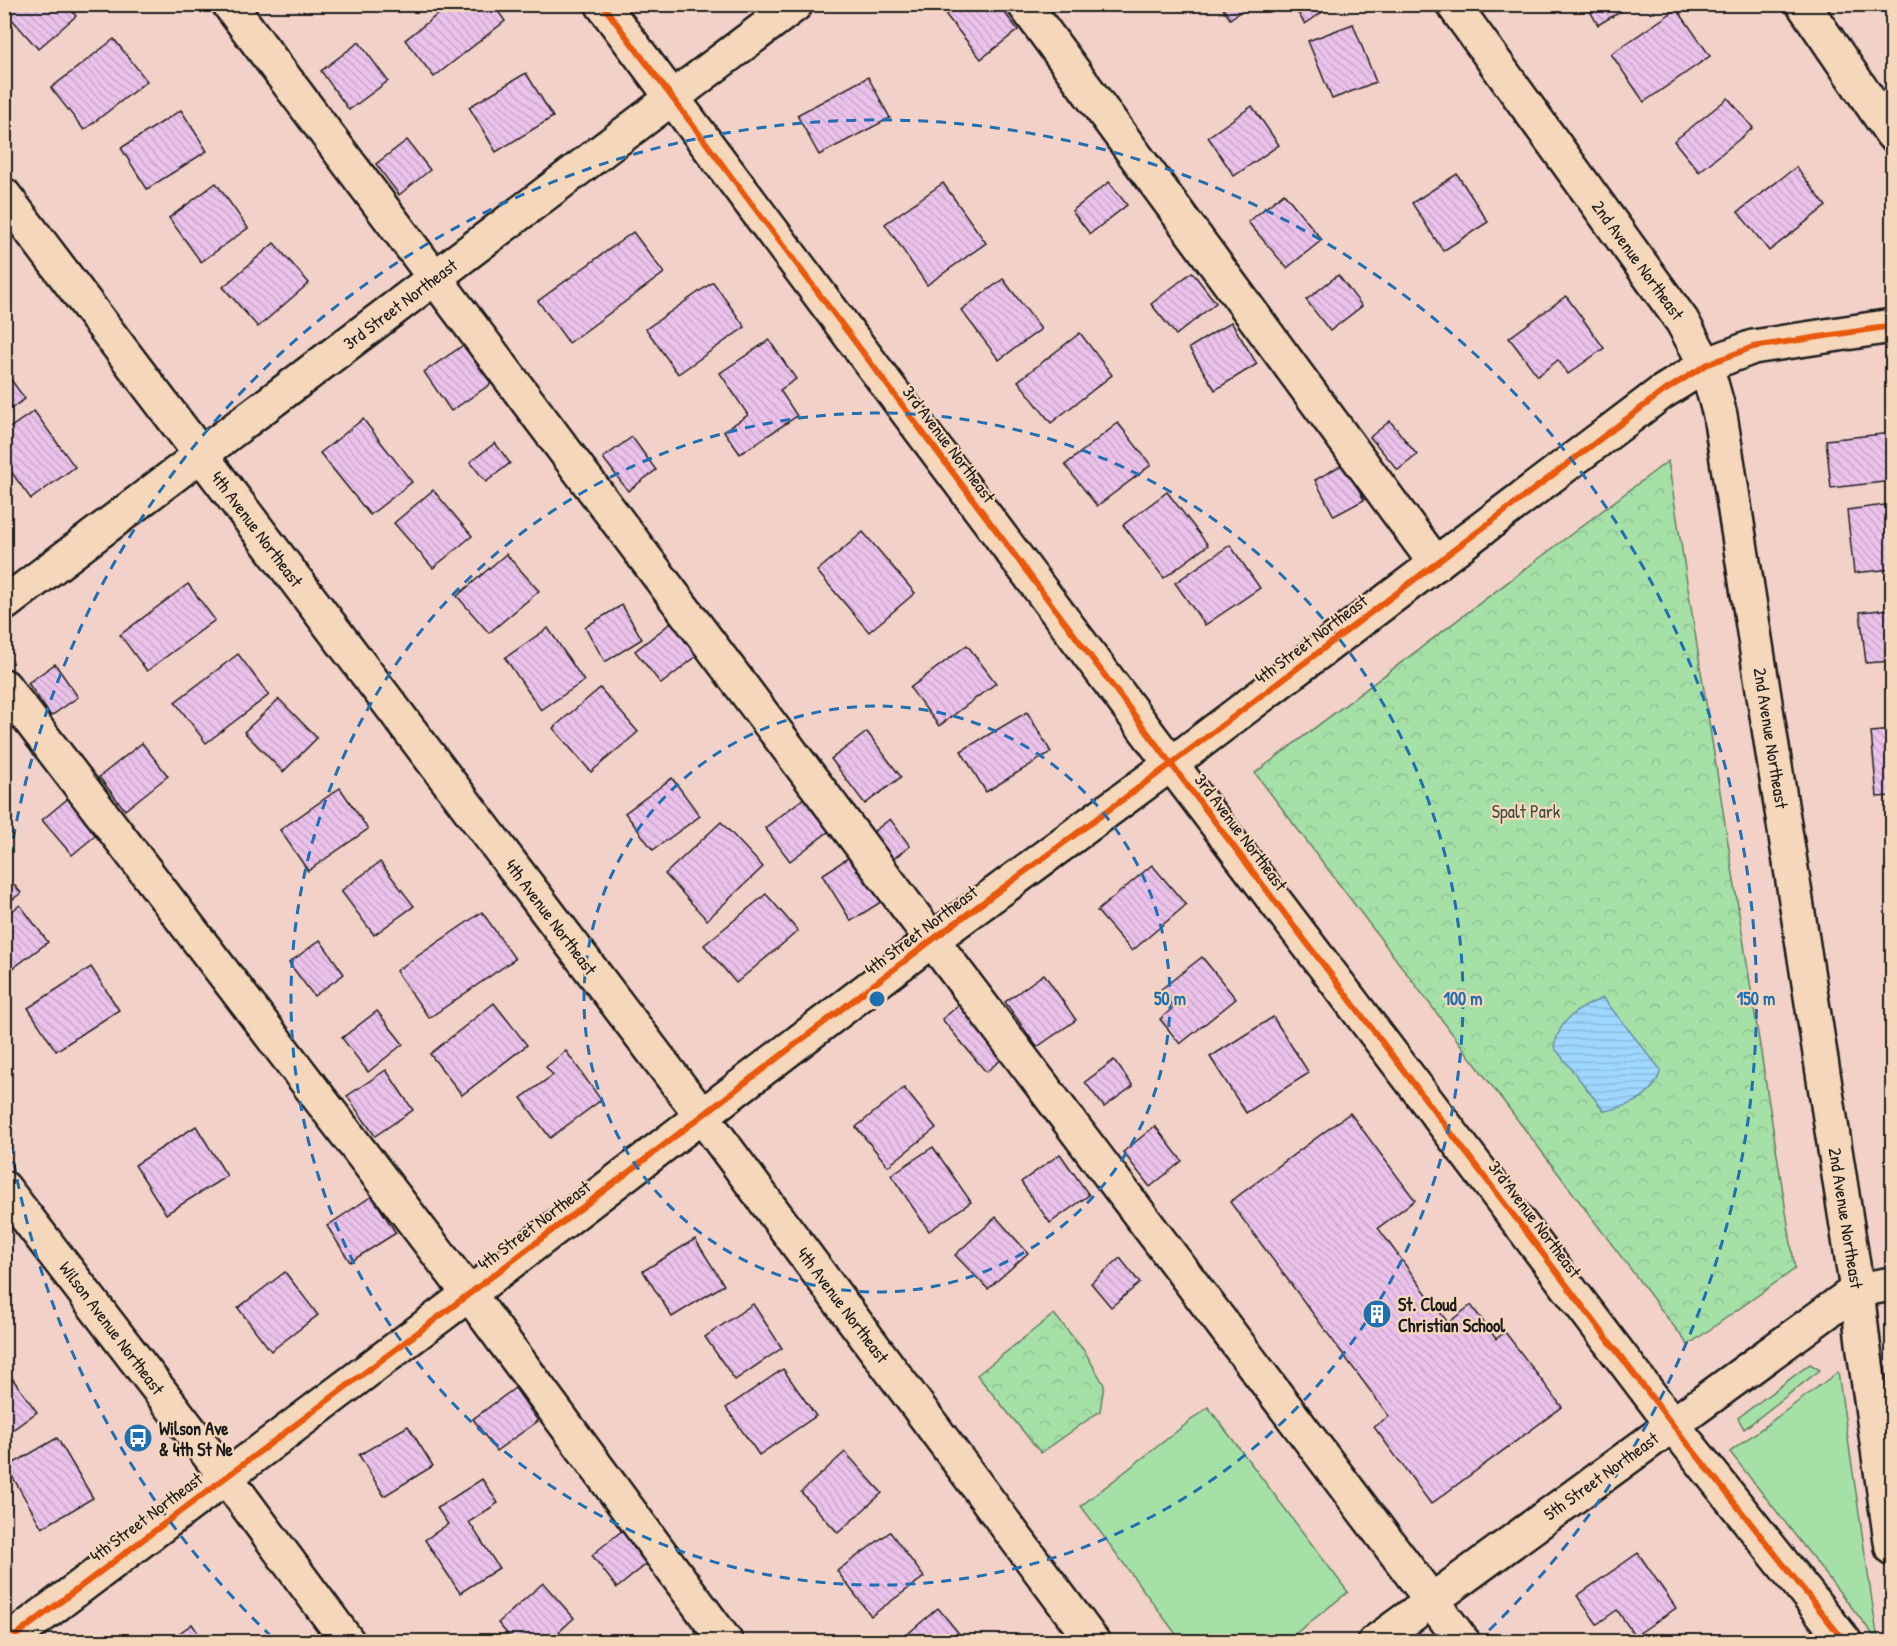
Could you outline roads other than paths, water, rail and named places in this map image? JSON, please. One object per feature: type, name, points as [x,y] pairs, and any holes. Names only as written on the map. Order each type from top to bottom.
[{"type":"street","points":[[229,4],[932,940],[1463,1641]]},
{"type":"street","name":"3rd Avenue Northeast","points":[[602,4],[1171,764],[1672,1424],[1845,1641]]},
{"type":"street","name":"3rd Street Northeast","points":[[4,604],[795,4]]},
{"type":"street","points":[[1024,4],[1436,564]]},
{"type":"street","name":"2nd Avenue Northeast","points":[[1453,4],[1683,321],[1706,365],[1720,415],[1857,1290],[1893,1548]]},
{"type":"street","points":[[1803,4],[1893,134]]},
{"type":"street","name":"4th Avenue Northeast","points":[[4,195],[702,1116],[1093,1641]]},
{"type":"street","name":"4th Street Northeast","points":[[7,1641],[469,1294],[932,940],[1171,764],[1661,393],[1706,365],[1753,347],[1893,326]]},
{"type":"street","points":[[4,686],[469,1294],[726,1641]]},
{"type":"street","name":"Wilson Avenue Northeast","points":[[4,1188],[225,1476],[348,1641]]},
{"type":"street","name":"5th Street Northeast","points":[[1375,1641],[1857,1290],[1893,1284]]},
{"type":"water","points":[[1603,998],[1661,1070],[1653,1087],[1639,1099],[1622,1107],[1604,1111],[1554,1047],[1561,1029],[1571,1016],[1585,1006]]},
{"type":"place","name":"St. Cloud Christian School","points":[[1377,1314]]},
{"type":"place","name":"Wilson Ave & 4th St Ne","points":[[138,1438]]},
{"type":"park label","name":"Spalt Park","points":[[1526,811]]}]
